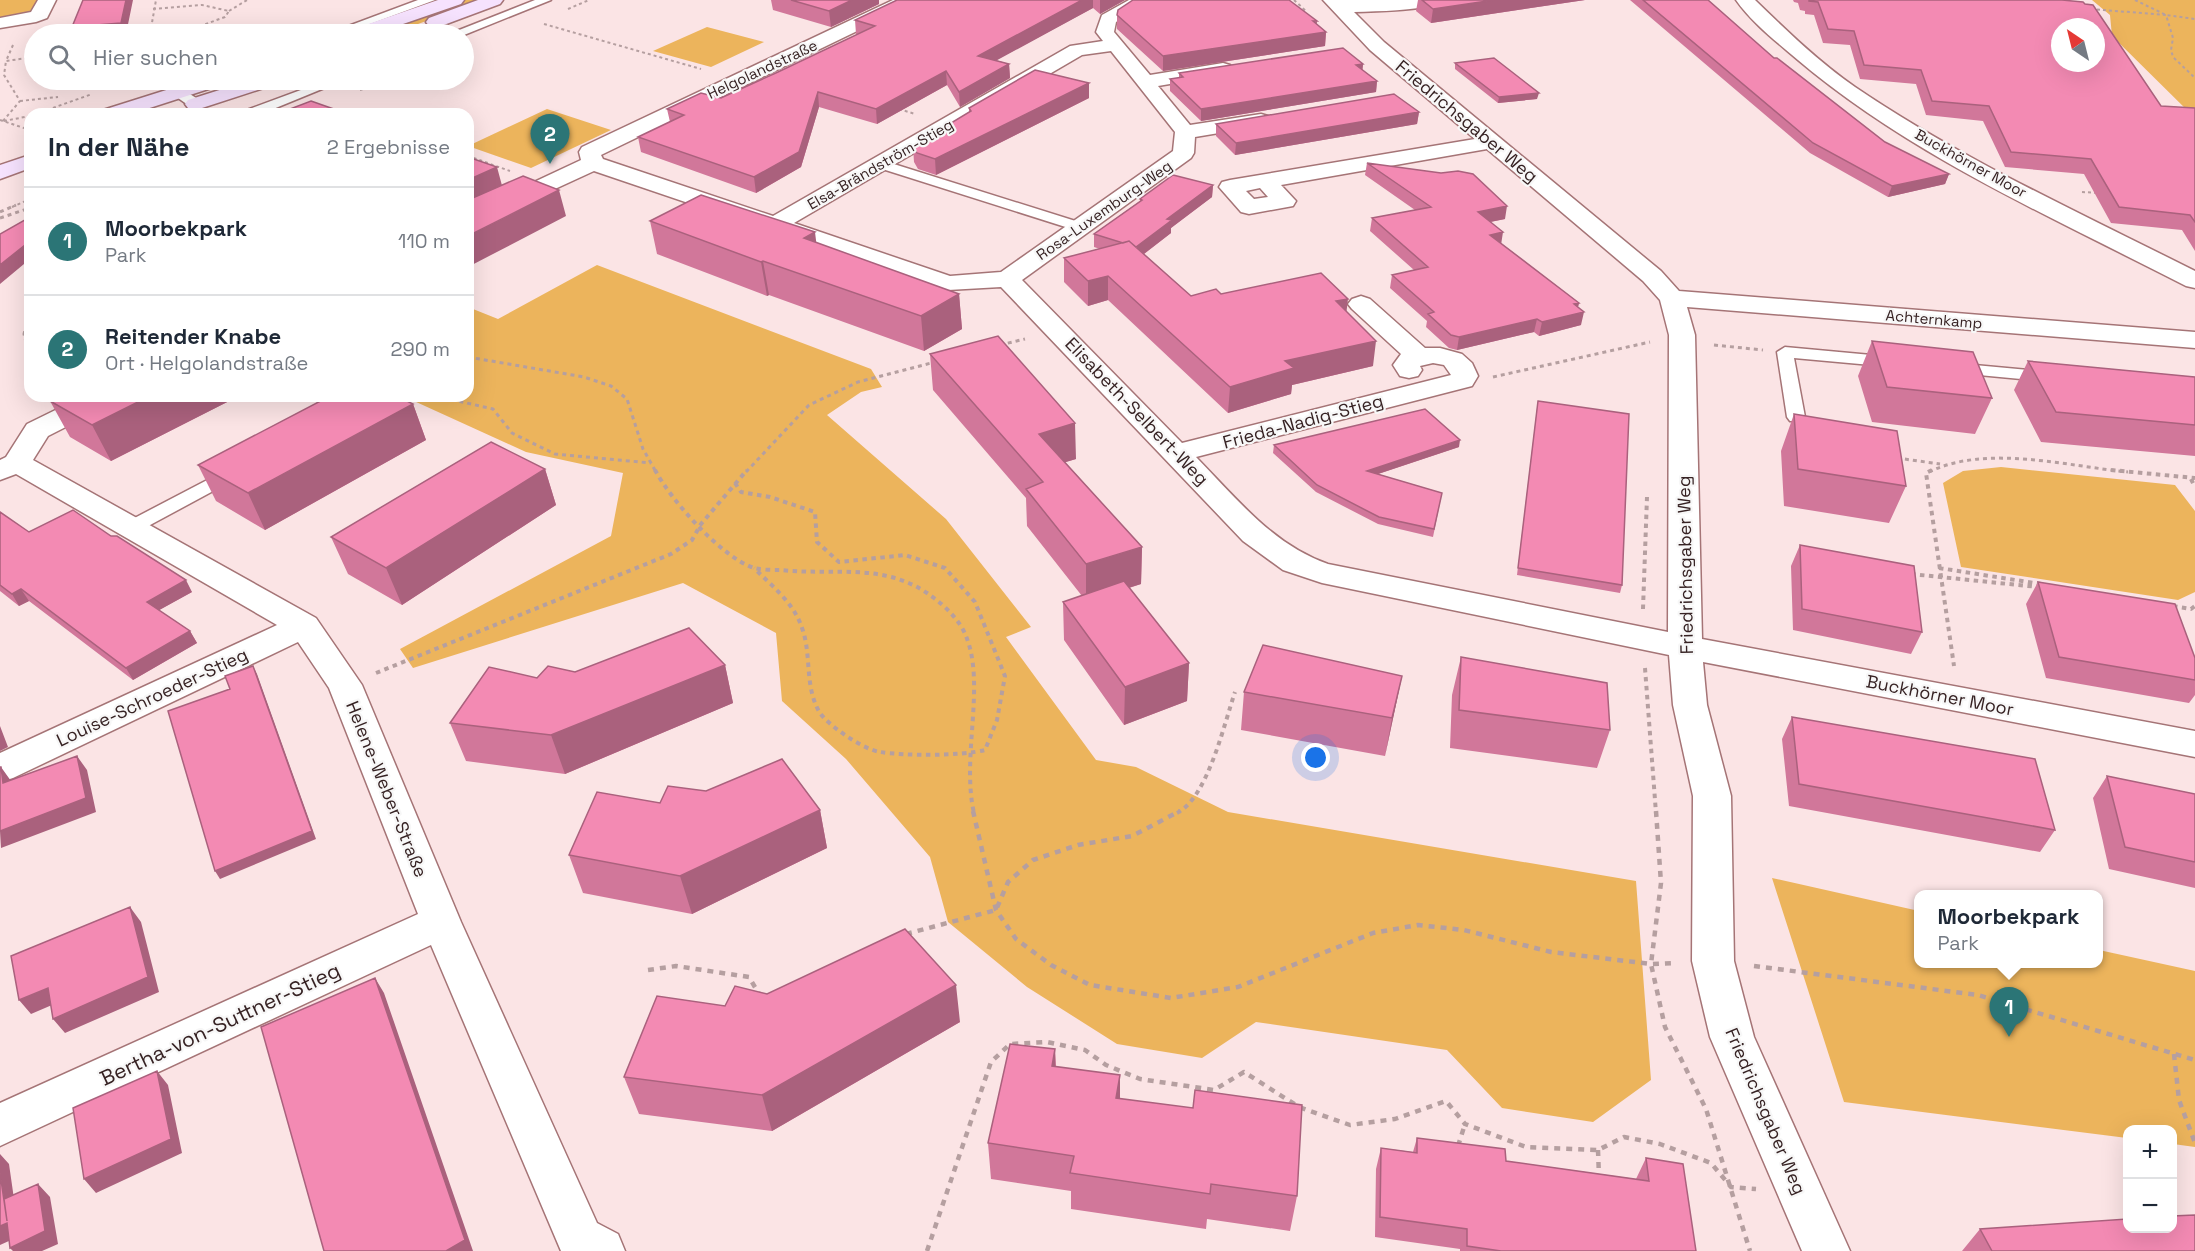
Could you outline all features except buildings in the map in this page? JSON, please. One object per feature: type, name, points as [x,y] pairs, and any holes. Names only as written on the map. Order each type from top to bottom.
[{"type":"main road","points":[[387,24],[455,0]]},
{"type":"main road","points":[[429,24],[494,0]]},
{"type":"main road","points":[[124,108],[167,90]]},
{"type":"main road","points":[[184,108],[239,90]]},
{"type":"main road","points":[[0,152],[23,133]]},
{"type":"main road","points":[[0,172],[24,162]]},
{"type":"street","points":[[0,23],[24,20],[41,14],[47,0]]},
{"type":"street","name":"Helgolandstraße","points":[[474,219],[592,163],[590,152],[907,0]]},
{"type":"street","points":[[1142,0],[1108,19],[1105,32],[1185,132],[1280,117]]},
{"type":"street","points":[[1345,2],[1396,5],[1434,0]]},
{"type":"street","name":"Buckhörner Moor","points":[[1745,0],[1774,15],[1780,35],[1846,90],[1949,155],[2195,281]]},
{"type":"street","name":"Friedrichsgaber Weg","points":[[1345,2],[1377,46],[1652,276],[1672,298],[1667,342],[1685,647],[1690,705],[1712,796],[1713,961],[1732,1037],[1826,1251]]},
{"type":"street","name":"Elsa-Brändström-Stieg","points":[[774,225],[1077,50],[1115,45]]},
{"type":"street","points":[[1145,81],[1236,67]]},
{"type":"street","name":"Rosa-Luxemburg-Weg","points":[[1007,279],[1163,170],[1183,153],[1185,132]]},
{"type":"street","points":[[1265,181],[1492,142]]},
{"type":"street","points":[[592,163],[948,283],[1007,279]]},
{"type":"street","name":"Elisabeth-Selbert-Weg","points":[[1007,279],[1059,330],[1254,534],[1294,563],[1323,573],[1685,647]]},
{"type":"street","name":"Achternkamp","points":[[1672,298],[2195,340]]},
{"type":"street","points":[[1361,304],[1419,356]]},
{"type":"street","points":[[1427,388],[1406,365],[1408,361],[1419,356],[1434,354],[1446,356],[1461,365],[1465,376]]},
{"type":"street","name":"Frieda-Nadig-Stieg","points":[[1178,453],[1462,380],[1465,376]]},
{"type":"street","points":[[8,467],[37,430],[93,402]]},
{"type":"street","name":"Helene-Weber-Straße","points":[[8,467],[132,527],[304,626],[345,685],[441,922],[580,1247]]},
{"type":"street","name":"Louise-Schroeder-Stieg","points":[[0,768],[304,626]]},
{"type":"street","name":"Buckhörner Moor","points":[[1685,647],[2195,744]]},
{"type":"street","name":"Bertha-von-Suttner-Stieg","points":[[0,1125],[441,922]]},
{"type":"lane","points":[[361,24],[429,0]]},
{"type":"lane","points":[[508,0],[530,6]]},
{"type":"lane","points":[[474,27],[544,0]]},
{"type":"lane","points":[[181,90],[196,104]]},
{"type":"lane","points":[[264,108],[310,90]]},
{"type":"lane","points":[[881,164],[1080,227]]},
{"type":"lane","points":[[1796,417],[1785,352],[1914,364]]},
{"type":"lane","points":[[1937,366],[2066,378]]},
{"type":"lane","points":[[132,527],[248,464]]},
{"type":"path","points":[[152,24],[156,0]]},
{"type":"path","points":[[206,24],[225,17],[229,11],[247,0]]},
{"type":"path","points":[[1294,0],[1309,14]]},
{"type":"path","points":[[2135,0],[2166,15],[2174,38],[2171,50],[2173,57],[2195,78]]},
{"type":"path","points":[[153,9],[195,6],[217,7],[229,11]]},
{"type":"path","points":[[2086,8],[2195,19]]},
{"type":"path","points":[[512,13],[534,22],[738,80]]},
{"type":"path","points":[[20,101],[2,76],[24,20]]},
{"type":"path","points":[[6,61],[24,58]]},
{"type":"path","points":[[52,108],[95,92]]},
{"type":"path","points":[[1,121],[20,101],[58,97]]},
{"type":"path","points":[[894,108],[950,124]]},
{"type":"path","points":[[1,121],[24,117]]},
{"type":"path","points":[[1,121],[23,133]]},
{"type":"path","points":[[2080,192],[2103,194]]},
{"type":"path","points":[[0,212],[24,202]]},
{"type":"path","points":[[0,218],[24,210]]},
{"type":"path","points":[[24,322],[22,343],[24,347]]},
{"type":"path","points":[[992,348],[1059,330]]},
{"type":"path","points":[[1652,332],[1667,342]]},
{"type":"path","points":[[1651,353],[1667,342]]},
{"type":"path","points":[[1465,376],[1491,377],[1667,342],[1785,352]]},
{"type":"path","points":[[474,358],[584,377],[611,386],[627,399],[643,449],[667,492],[701,524],[724,551],[754,568],[793,608],[803,629],[810,685],[820,713],[844,735],[878,752],[969,754],[985,750],[997,720],[1005,676],[975,602],[945,568],[905,555],[839,562],[817,543],[816,512],[770,497],[741,492],[735,483]]},
{"type":"path","points":[[345,685],[671,554],[692,540],[701,524],[735,483],[809,405],[858,382],[936,362]]},
{"type":"path","points":[[462,402],[493,409],[512,433],[555,454],[651,464]]},
{"type":"path","points":[[1885,456],[1944,465],[1996,458],[2193,478],[2195,487]]},
{"type":"path","points":[[1944,465],[1926,474],[1959,699]]},
{"type":"path","points":[[1647,496],[1642,638],[1661,884],[1652,964],[1665,1027],[1706,1109],[1750,1251]]},
{"type":"path","points":[[754,568],[798,572],[851,571],[894,576],[921,588],[947,608],[966,635],[971,656],[974,682],[969,754],[972,805],[996,910],[1016,939],[1051,965],[1090,985],[1171,998],[1238,987],[1372,933],[1418,925],[1464,930],[1551,952],[1652,964],[1713,961],[1978,995],[2195,1060]]},
{"type":"path","points":[[1906,573],[1941,579],[2046,586],[1939,568]]},
{"type":"path","points":[[2169,606],[2190,609],[2195,606]]},
{"type":"path","points":[[996,910],[1008,882],[1033,860],[1078,845],[1132,836],[1182,810],[1204,783],[1235,692]]},
{"type":"path","points":[[904,935],[915,930],[996,910]]},
{"type":"path","points":[[648,970],[676,966],[749,977],[760,996],[770,997]]},
{"type":"path","points":[[927,1251],[991,1062],[1010,1044],[1047,1042],[1085,1050],[1106,1065],[1140,1079],[1214,1090],[1244,1072],[1299,1107],[1350,1125],[1395,1119],[1446,1101],[1465,1124],[1526,1147],[1598,1150],[1624,1137],[1660,1144],[1711,1163],[1731,1187],[1800,1192]]},
{"type":"path","points":[[2174,1054],[2175,1085],[2183,1120],[2195,1143]]},
{"type":"path","points":[[1103,1076],[1106,1065]]},
{"type":"path","points":[[1214,1090],[1216,1100]]},
{"type":"path","points":[[1456,1154],[1465,1124]]},
{"type":"path","points":[[1598,1150],[1600,1184]]},
{"type":"shaded area","points":[[0,0],[38,0],[32,14],[0,20]]},
{"type":"shaded area","points":[[464,0],[483,0],[418,24],[397,24]]},
{"type":"shaded area","points":[[2092,0],[2195,0],[2195,118],[2112,36],[2110,15]]},
{"type":"shaded area","points":[[707,27],[764,42],[711,67],[653,51]]},
{"type":"shaded area","points":[[547,109],[611,130],[531,168],[474,148],[474,143]]},
{"type":"shaded area","points":[[597,265],[871,369],[882,387],[861,392],[827,415],[946,519],[1031,627],[1006,637],[1096,760],[1136,767],[1228,812],[1636,881],[1651,1080],[1593,1122],[1502,1108],[1447,1050],[1256,1022],[1202,1058],[1117,1044],[1027,987],[948,922],[930,857],[846,759],[782,701],[776,633],[683,583],[413,668],[400,649],[611,536],[623,473],[526,452],[416,402],[474,402],[474,309],[498,319]]},
{"type":"shaded area","points":[[2001,467],[2175,485],[2195,511],[2195,592],[2178,600],[1961,567],[1943,483],[1963,471]]},
{"type":"shaded area","points":[[1772,878],[1914,910],[1914,968],[2103,968],[2103,951],[2195,971],[2195,1147],[2177,1145],[2177,1125],[2123,1125],[2123,1137],[1844,1102]]},
{"type":"place","name":"Reitender Knabe","points":[[550,164]]},
{"type":"place","name":"Moorbekpark","points":[[2009,1037]]}]
